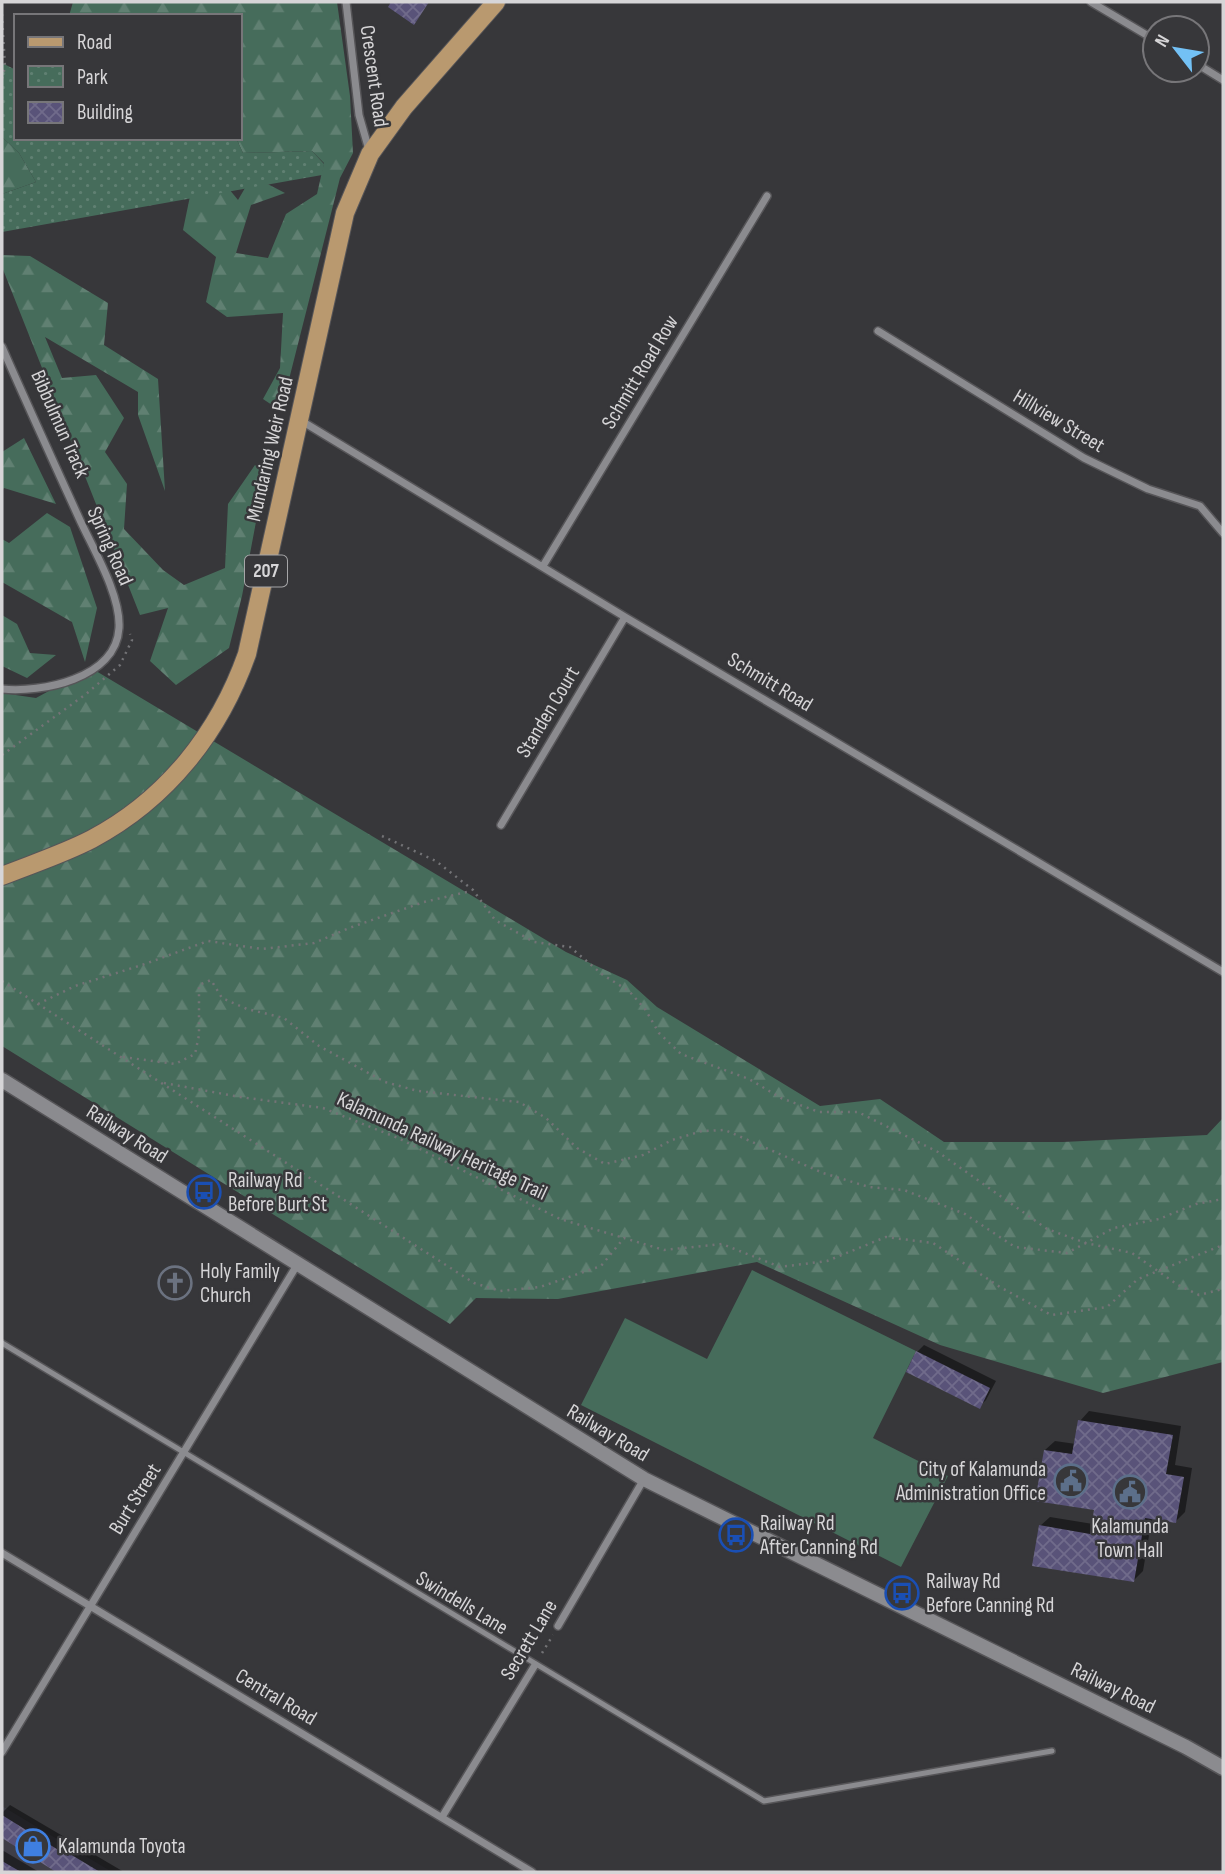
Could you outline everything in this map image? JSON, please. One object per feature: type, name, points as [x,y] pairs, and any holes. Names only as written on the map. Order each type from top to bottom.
[{"type":"main road","name":"Mundaring Weir Road","points":[[2,876],[90,840],[115,825],[173,778],[210,731],[237,682],[247,653],[345,213],[370,154],[404,107],[496,2]]},
{"type":"street","name":"Crescent Road","points":[[346,2],[359,115],[370,154]]},
{"type":"street","points":[[1091,2],[1141,32]]},
{"type":"street","name":"Schmitt Road Row","points":[[543,566],[768,196]]},
{"type":"street","name":"Hillview Street","points":[[878,331],[1084,458],[1148,489],[1200,506],[1223,533]]},
{"type":"street","name":"Spring Road","points":[[2,346],[101,568],[117,607],[119,629],[108,655],[96,667],[73,680],[45,687],[2,689]]},
{"type":"street","name":"Schmitt Road","points":[[300,419],[625,617],[1223,972]]},
{"type":"street","name":"Standen Court","points":[[501,825],[625,617]]},
{"type":"street","name":"Railway Road","points":[[2,1080],[644,1479],[1174,1741],[1223,1768]]},
{"type":"street","name":"Burt Street","points":[[2,1752],[296,1265]]},
{"type":"street","name":"Secrett Lane","points":[[558,1626],[644,1479]]},
{"type":"street","name":"Central Road","points":[[2,1553],[532,1872]]},
{"type":"street","name":"Secrett Lane","points":[[442,1817],[535,1665]]},
{"type":"lane","name":"Swindells Lane","points":[[2,1343],[764,1801],[1052,1751]]},
{"type":"path","points":[[2,14],[5,67],[2,79]]},
{"type":"path","points":[[2,755],[86,694],[120,665],[132,640],[129,628]]},
{"type":"path","points":[[382,836],[436,861],[473,890],[495,920],[534,942],[570,947],[603,975],[629,990],[645,1009],[659,1033],[681,1054],[749,1079],[781,1098],[819,1112],[858,1112],[939,1152],[1047,1229],[1086,1243],[1132,1253],[1178,1285],[1199,1295],[1223,1289]]},
{"type":"path","points":[[38,1004],[75,986],[208,941],[262,949],[314,943],[424,902],[473,890]]},
{"type":"path","name":"Kalamunda Railway Heritage Trail","points":[[120,1056],[175,1063],[195,1054],[200,1035],[199,985],[211,980],[222,998],[247,1009],[284,1018],[319,1046],[385,1082],[418,1091],[519,1102],[546,1118],[577,1147],[605,1164],[643,1155],[672,1140],[702,1131],[725,1129],[823,1173],[869,1186],[904,1190],[965,1214],[1015,1247],[1067,1253],[1114,1228],[1159,1219],[1196,1204],[1223,1199]]},
{"type":"path","name":"Kalamunda Railway Heritage Trail","points":[[2,981],[474,1283],[500,1291],[540,1287],[601,1266],[624,1238]]},
{"type":"path","name":"Kalamunda Railway Heritage Trail","points":[[161,1082],[240,1097],[323,1108],[398,1138],[560,1219],[664,1250],[722,1244],[780,1267],[827,1261],[886,1237],[933,1243],[1000,1287],[1051,1315],[1107,1307],[1138,1279],[1223,1245]]},
{"type":"path","name":"Secrett Lane","points":[[535,1665],[558,1626]]},
{"type":"shaded area","points":[[2,1806],[112,1872],[2,1872]]},
{"type":"green space","points":[[73,2],[337,2],[350,96],[353,153],[340,178],[281,411],[263,399],[280,368],[283,313],[227,317],[206,302],[216,257],[183,230],[195,172],[220,178],[238,200],[252,176],[285,193],[251,205],[236,253],[268,258],[286,214],[317,194],[324,163],[312,151],[243,153],[237,140],[242,140],[242,14],[70,14]]},
{"type":"green space","points":[[2,63],[14,69],[14,140],[237,140],[243,153],[312,151],[324,164],[322,175],[2,232],[2,194],[36,182],[19,153],[2,137]]},
{"type":"green space","points":[[2,137],[19,153],[36,182],[2,194]]},
{"type":"green space","points":[[2,255],[30,256],[108,303],[104,345],[158,379],[165,491],[138,415],[138,392],[45,337],[62,378],[96,375],[124,418],[105,452],[127,484],[124,529],[163,570],[184,585],[225,568],[228,504],[255,465],[265,474],[242,596],[229,648],[176,685],[150,661],[168,608],[140,615],[2,267]]},
{"type":"green space","points":[[24,438],[56,504],[4,488],[2,490],[2,452]]},
{"type":"green space","points":[[47,513],[70,527],[97,608],[85,662],[72,622],[2,582],[2,539],[9,543]]},
{"type":"green space","points":[[2,615],[17,624],[30,653],[56,655],[27,678],[2,666]]},
{"type":"green space","points":[[91,668],[566,952],[627,980],[657,1007],[820,1106],[880,1099],[944,1142],[1063,1142],[1207,1135],[1223,1118],[1223,1362],[1103,1393],[940,1345],[757,1262],[558,1299],[476,1298],[450,1324],[2,1046],[2,693],[36,698]]},
{"type":"green space","points":[[752,1270],[916,1351],[873,1438],[948,1476],[901,1567],[581,1405],[625,1318],[707,1359]]},
{"type":"building","points":[[391,2],[429,2],[414,25],[388,7]]},
{"type":"building","points":[[916,1351],[990,1388],[980,1409],[906,1372]]},
{"type":"building","points":[[1078,1420],[1173,1435],[1166,1474],[1184,1477],[1176,1523],[1145,1518],[1134,1582],[1032,1566],[1039,1525],[1090,1534],[1094,1510],[1035,1501],[1044,1450],[1072,1454]]},
{"type":"building","name":"Kalamunda Toyota","points":[[2,1815],[68,1856],[70,1854],[100,1872],[56,1872],[2,1838]]},
{"type":"building","points":[[2,1861],[21,1872],[2,1872]]},
{"type":"place","name":"Railway Rd Before Burt St","points":[[204,1192]]},
{"type":"place","name":"Holy Family Church","points":[[175,1283]]},
{"type":"place","name":"City of Kalamunda Administration Office","points":[[1071,1481]]},
{"type":"place","name":"Kalamunda Town Hall","points":[[1130,1492]]},
{"type":"place","name":"Railway Rd After Canning Rd","points":[[736,1535]]},
{"type":"place","name":"Railway Rd Before Canning Rd","points":[[902,1593]]},
{"type":"place","name":"Kalamunda Toyota","points":[[33,1846]]}]
